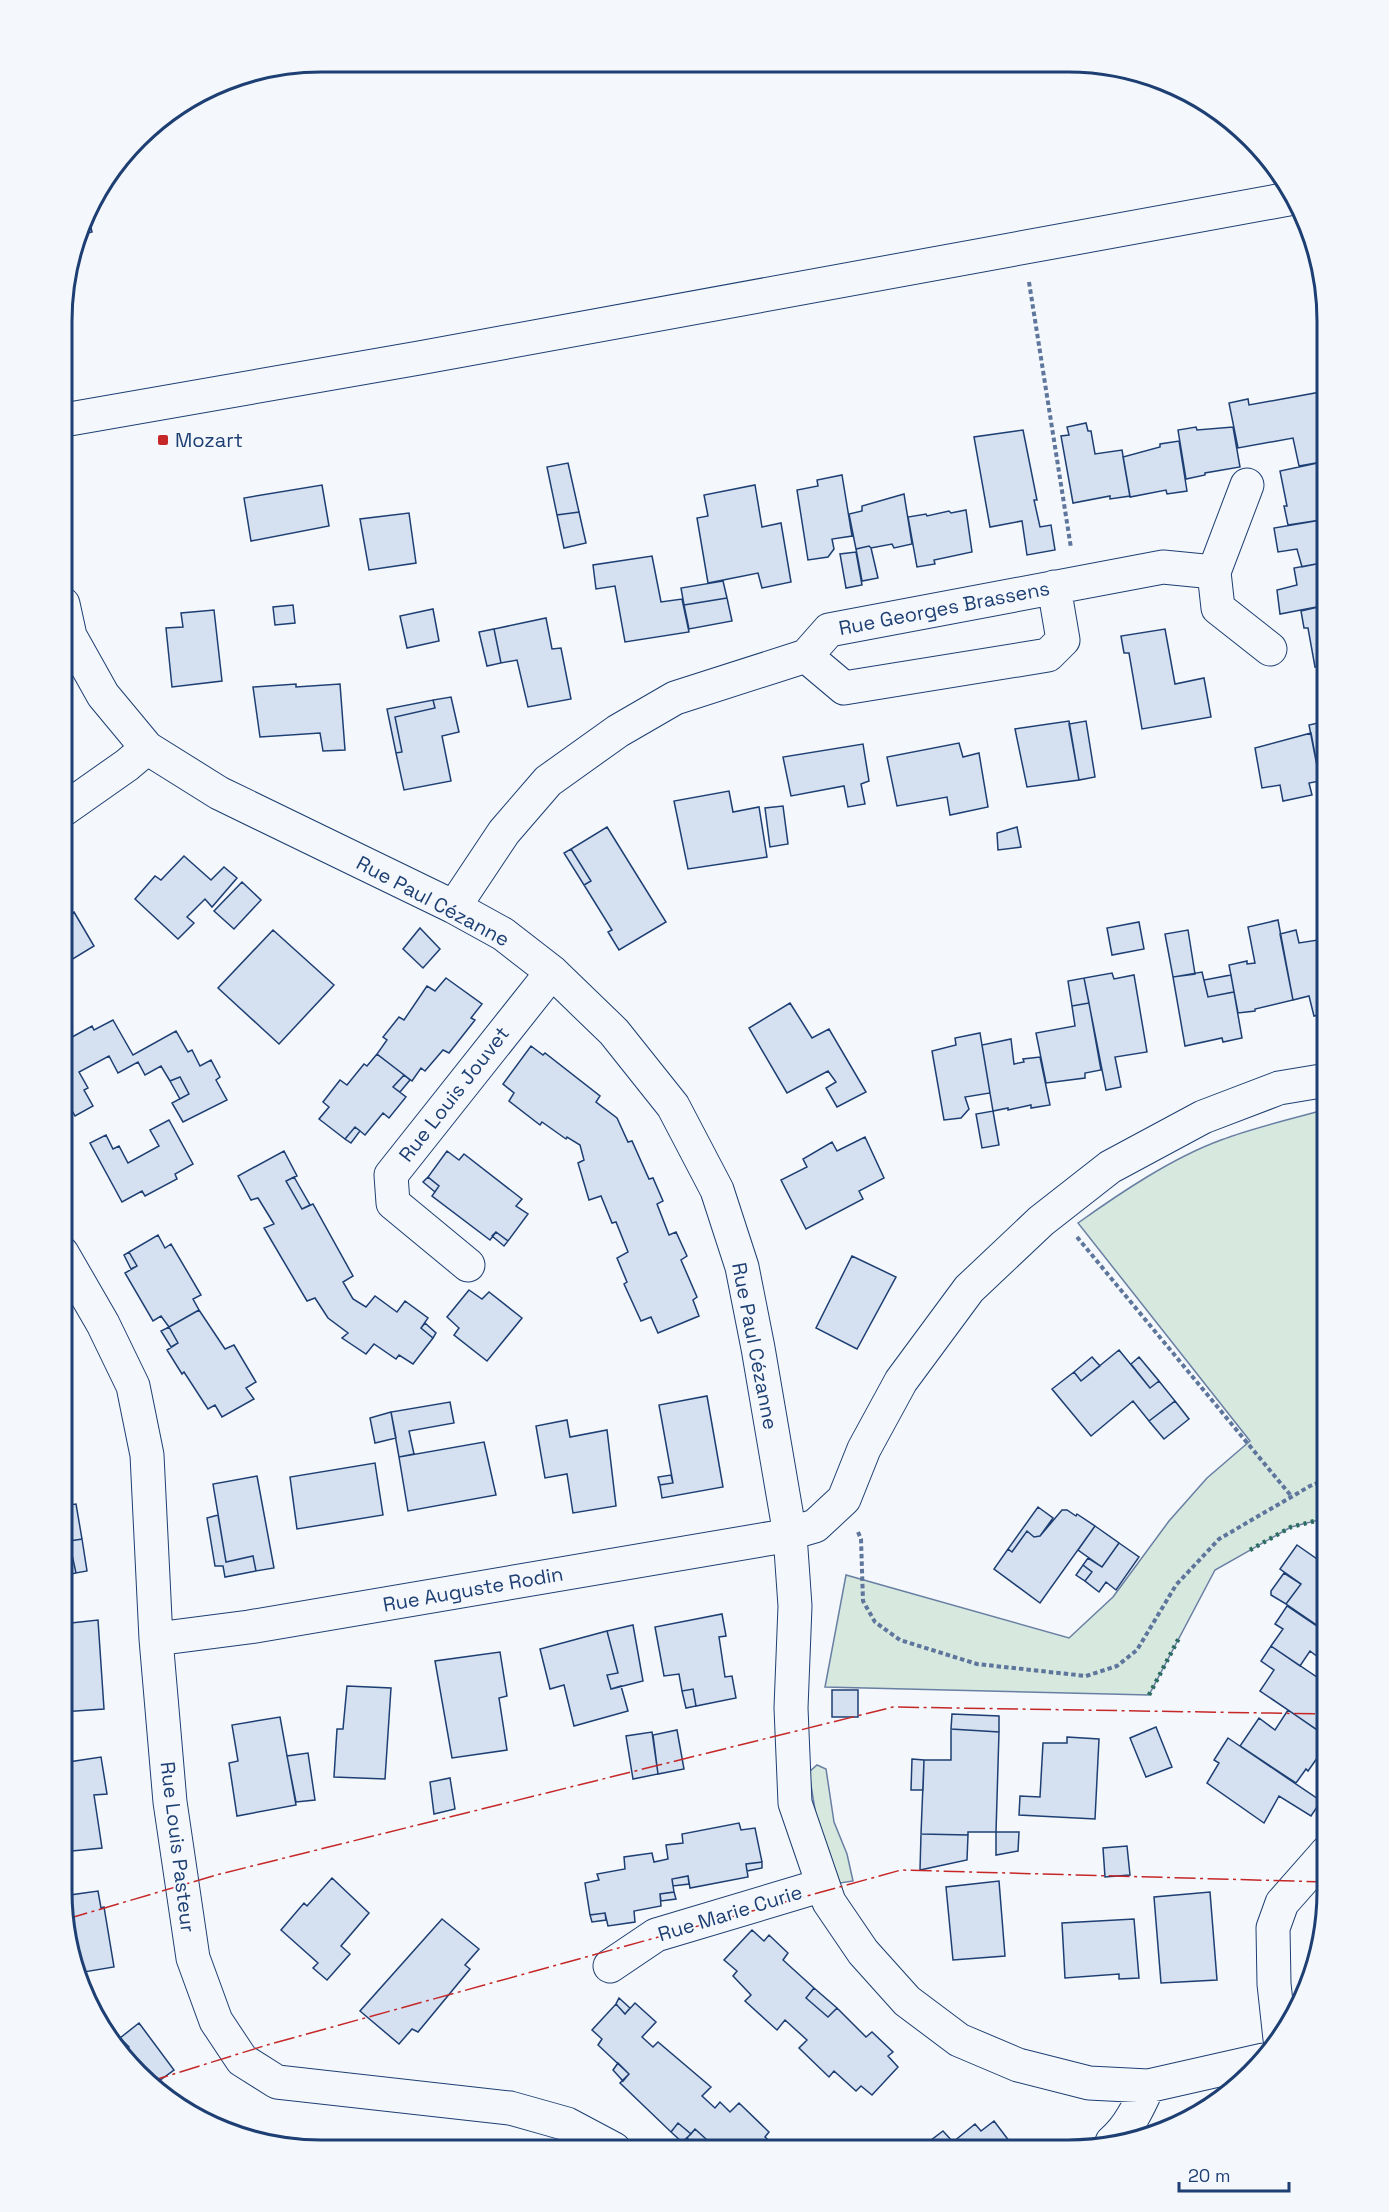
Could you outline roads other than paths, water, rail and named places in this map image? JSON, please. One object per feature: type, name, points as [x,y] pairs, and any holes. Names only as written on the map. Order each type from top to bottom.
[{"type":"street","points":[[72,418],[1286,199]]},
{"type":"street","points":[[1247,485],[1215,572],[1218,608],[1270,649]]},
{"type":"street","name":"Rue Georges Brassens","points":[[806,657],[829,630],[1163,567],[1215,572]]},
{"type":"street","points":[[454,907],[504,832],[548,782],[618,731],[675,698],[806,657],[844,688],[1048,655],[1063,640],[1065,584]]},
{"type":"street","name":"Rue Paul Cézanne","points":[[72,641],[103,694],[147,748],[219,793],[454,907],[503,934],[552,972],[614,1032],[673,1106],[717,1190],[742,1267],[790,1535],[795,1606],[791,1708],[795,1803],[829,1902],[863,1952],[907,2001],[959,2040],[1018,2065],[1089,2083],[1148,2086],[1247,2064]]},
{"type":"street","points":[[72,804],[147,748]]},
{"type":"street","name":"Rue Louis Jouvet","points":[[468,1265],[393,1203],[391,1175],[552,972]]},
{"type":"street","name":"Rue Auguste Rodin","points":[[156,1639],[249,1627],[790,1535],[815,1526],[844,1498],[864,1449],[901,1381],[914,1363],[969,1289],[1041,1221],[1110,1167],[1203,1116],[1280,1088],[1317,1082]]},
{"type":"street","name":"Rue Louis Pasteur","points":[[72,1270],[103,1324],[133,1386],[147,1455],[156,1639],[170,1802],[193,1958],[216,2021],[242,2060],[277,2082],[510,2108],[567,2124],[597,2140]]},
{"type":"street","points":[[1278,2024],[1274,1984],[1273,1928],[1282,1903],[1317,1863]]},
{"type":"street","name":"Rue Marie Curie","points":[[610,1966],[656,1935],[823,1885]]},
{"type":"street","points":[[1120,2134],[1140,2104],[1148,2086]]},
{"type":"place","name":"Mozart","points":[[163,440]]}]
